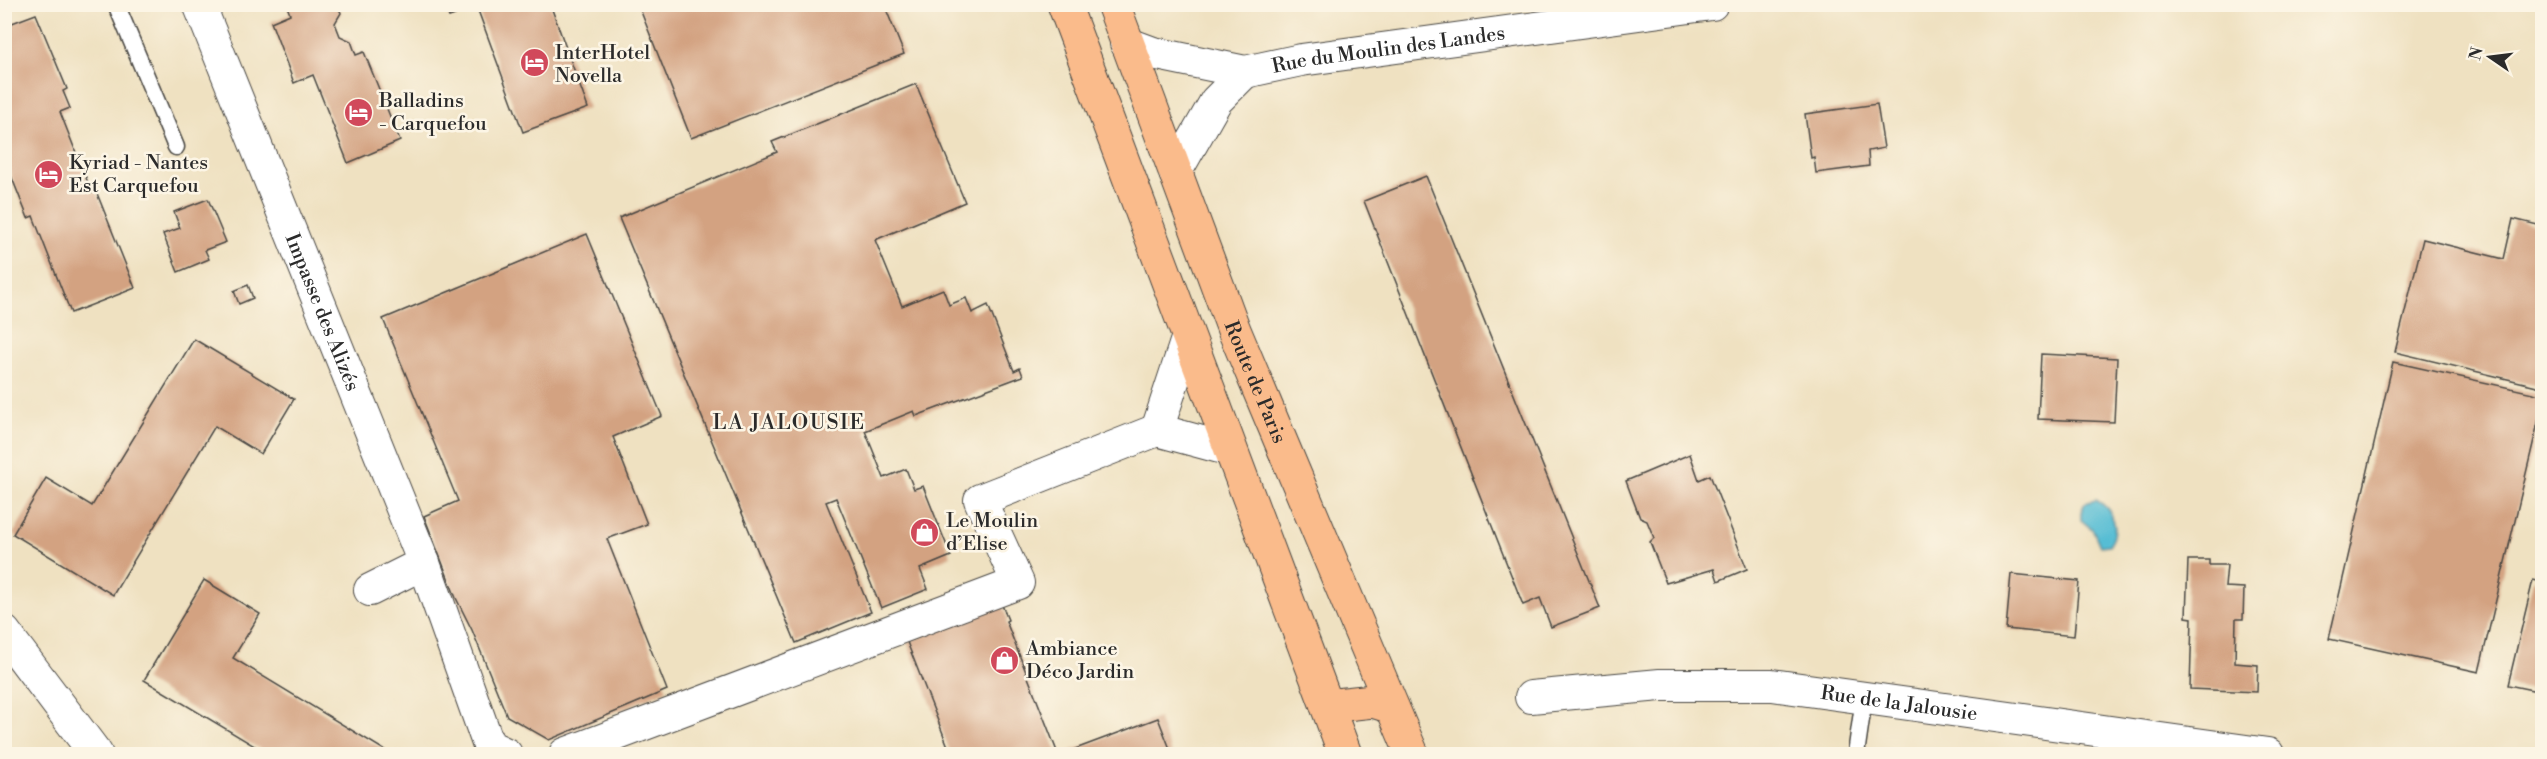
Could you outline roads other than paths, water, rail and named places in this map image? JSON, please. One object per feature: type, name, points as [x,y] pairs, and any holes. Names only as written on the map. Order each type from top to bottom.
[{"type":"main road","points":[[1064,4],[1345,754]]},
{"type":"main road","name":"Route de Paris","points":[[1113,4],[1234,330],[1412,754]]},
{"type":"main road","points":[[1327,706],[1373,700],[1392,707]]},
{"type":"street","name":"Impasse des Alizés","points":[[199,4],[424,563],[489,746],[506,754]]},
{"type":"street","name":"Rue du Moulin des Landes","points":[[1126,43],[1153,53],[1245,72],[1301,60],[1712,4]]},
{"type":"street","name":"Rue du Moulin des Landes","points":[[1175,173],[1216,101],[1245,72]]},
{"type":"street","points":[[1157,430],[1188,336]]},
{"type":"street","points":[[565,754],[1018,583],[980,500],[1157,430],[1231,450]]},
{"type":"street","points":[[370,590],[424,563]]},
{"type":"street","points":[[4,632],[96,754]]},
{"type":"street","name":"Rue de la Jalousie","points":[[1531,697],[1660,685],[1772,685],[2268,754]]},
{"type":"lane","points":[[116,4],[176,147]]},
{"type":"lane","points":[[1856,754],[1864,698]]},
{"type":"water","points":[[2096,500],[2111,514],[2115,526],[2113,539],[2109,545],[2100,546],[2093,530],[2081,520],[2081,512],[2085,503]]},
{"type":"place","name":"InterHotel Novella","points":[[534,63]]},
{"type":"place","name":"Balladins - Carquefou","points":[[358,112]]},
{"type":"place","name":"Kyriad - Nantes Est Carquefou","points":[[48,174]]},
{"type":"place","name":"Le Moulin d’Elise","points":[[925,532]]},
{"type":"place","name":"Ambiance Déco Jardin","points":[[1005,660]]},
{"type":"district","name":"LA JALOUSIE","points":[[789,422]]}]
